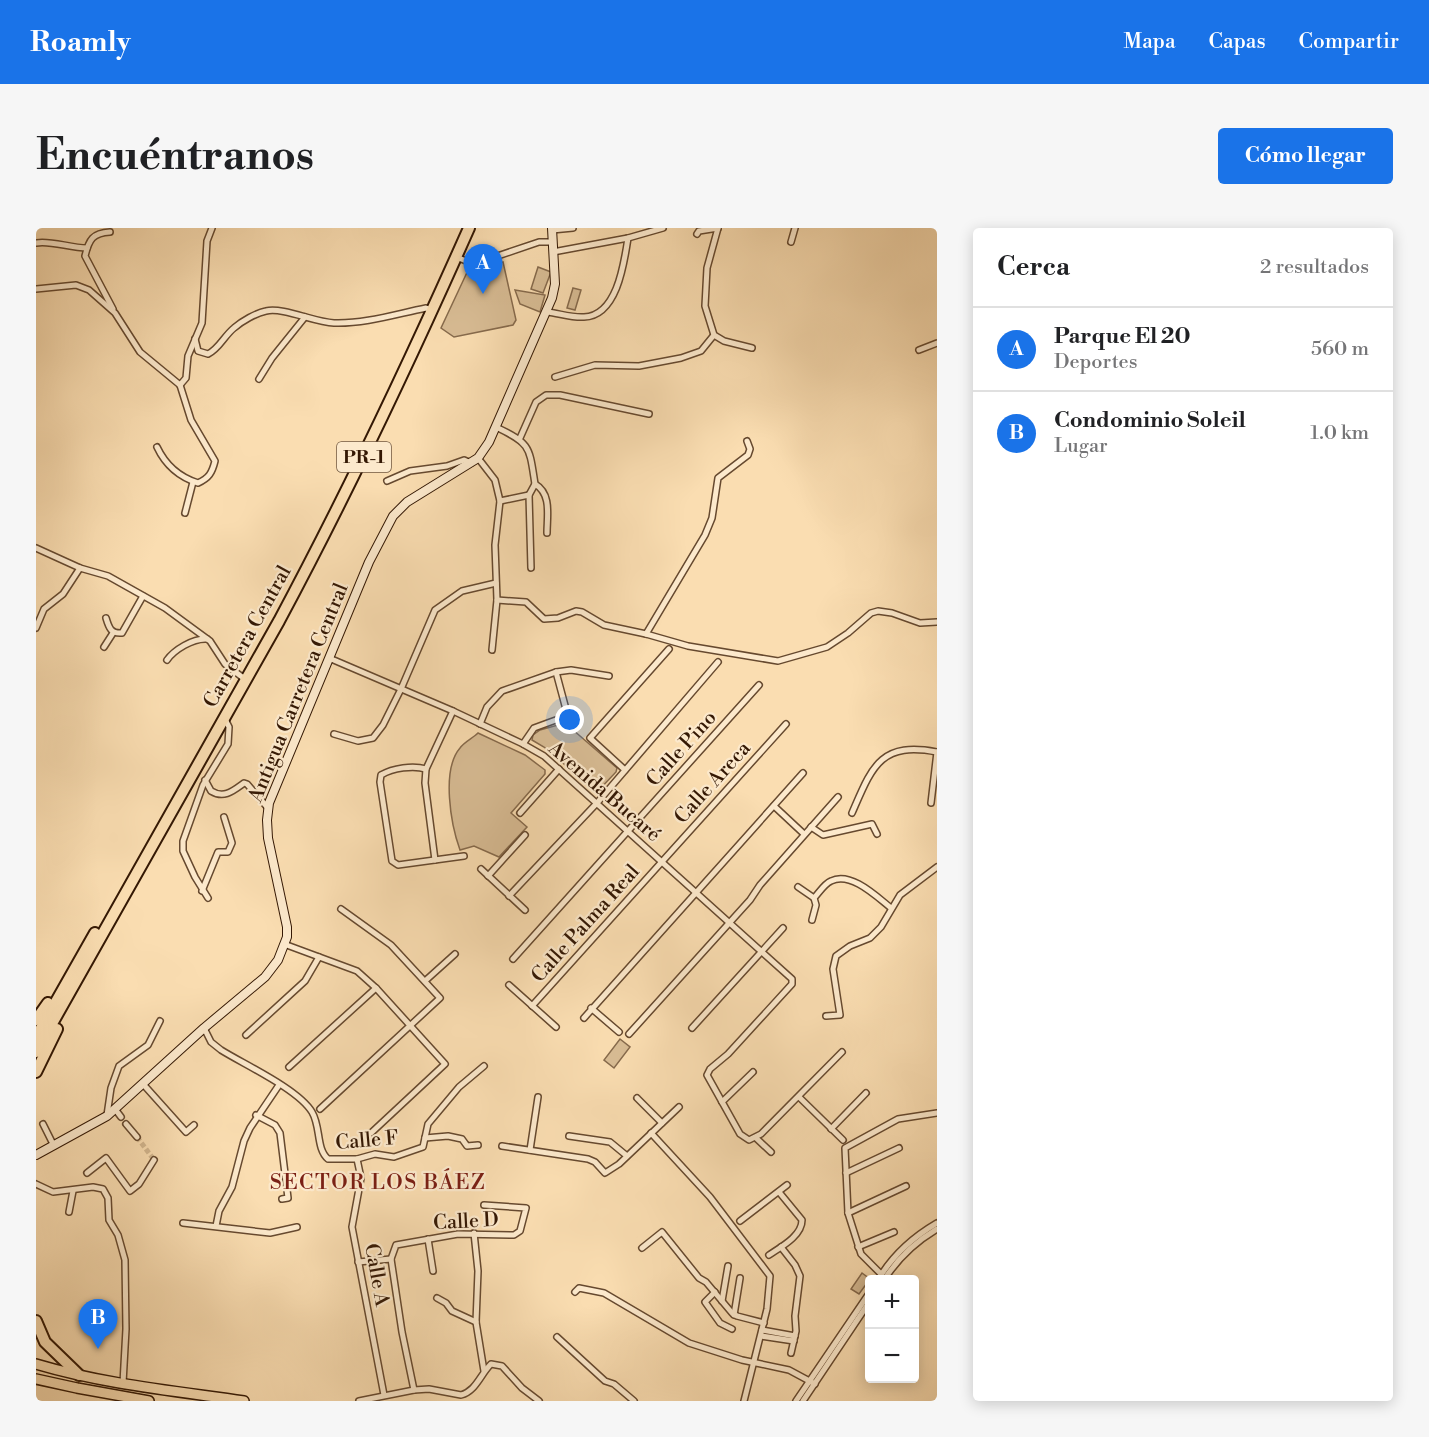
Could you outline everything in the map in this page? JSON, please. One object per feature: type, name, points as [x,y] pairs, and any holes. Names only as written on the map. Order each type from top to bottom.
[{"type":"highway","name":"Carretera Central","points":[[36,1052],[74,977],[243,678],[279,621],[350,486],[429,309],[462,228]]},
{"type":"highway","name":"Carretera Central","points":[[429,309],[469,228]]},
{"type":"highway","name":"Carretera Central","points":[[36,1037],[74,977],[225,717],[243,678]]},
{"type":"highway","points":[[36,1020],[55,994],[74,977]]},
{"type":"highway","points":[[36,1072],[73,995],[74,977]]},
{"type":"highway","points":[[36,1322],[45,1342],[79,1375]]},
{"type":"main road","points":[[36,1364],[123,1383],[244,1401]]},
{"type":"main road","points":[[36,1379],[149,1401]]},
{"type":"street","points":[[180,385],[186,378],[188,356],[202,323],[207,242],[212,228]]},
{"type":"street","points":[[552,229],[573,228]]},
{"type":"street","points":[[553,252],[627,238],[663,228]]},
{"type":"street","points":[[697,234],[699,231],[718,228],[707,268],[705,306],[714,335],[724,341],[752,348]]},
{"type":"street","points":[[791,243],[795,228]]},
{"type":"street","name":"Antigua Carretera Central","points":[[36,1155],[107,1116],[264,976],[278,960],[287,927],[268,838],[268,808],[275,789],[369,562],[393,516],[407,502],[478,458],[489,442],[552,298],[555,284],[552,229]]},
{"type":"street","points":[[110,232],[99,233],[92,237],[86,256],[115,313],[140,352],[180,385],[191,420],[215,461],[212,472],[207,479],[198,483],[193,482],[167,464],[157,447]]},
{"type":"street","points":[[547,312],[585,318],[603,310],[610,302],[623,266],[627,238]]},
{"type":"street","points":[[36,243],[44,241],[71,248],[87,248]]},
{"type":"street","points":[[456,257],[474,264],[481,263],[539,243],[552,242]]},
{"type":"street","points":[[36,289],[75,285],[89,290],[115,313]]},
{"type":"street","points":[[195,339],[198,351],[208,354],[213,352],[234,328],[255,314],[274,310],[320,321],[350,322],[429,309]]},
{"type":"street","points":[[259,379],[272,358],[305,318]]},
{"type":"street","points":[[555,377],[595,365],[639,366],[681,358],[701,351],[714,335]]},
{"type":"street","points":[[919,350],[937,344]]},
{"type":"street","points":[[520,438],[536,402],[546,395],[560,395],[649,414]]},
{"type":"street","points":[[496,427],[520,438],[531,454],[535,484],[529,495],[531,568]]},
{"type":"street","points":[[645,634],[705,535],[711,518],[718,478],[748,455],[750,449],[747,441]]},
{"type":"street","points":[[478,458],[495,480],[500,501],[495,545],[497,600],[492,650]]},
{"type":"street","points":[[387,481],[411,471],[447,466],[464,460],[471,463]]},
{"type":"street","points":[[185,513],[193,482]]},
{"type":"street","points":[[535,484],[543,489],[548,504],[547,533]]},
{"type":"street","points":[[500,501],[529,495]]},
{"type":"street","points":[[36,548],[80,568],[108,576],[165,608],[208,639],[225,664],[243,678]]},
{"type":"street","points":[[36,628],[44,609],[63,594],[80,568]]},
{"type":"street","points":[[333,734],[358,741],[374,738],[401,689],[435,610],[462,591],[496,583]]},
{"type":"street","points":[[113,633],[122,633],[143,596]]},
{"type":"street","points":[[497,600],[526,602],[540,615],[550,620],[576,611],[582,612],[604,625],[688,646],[778,661],[827,647],[871,613],[878,611],[892,613],[920,623],[937,622]]},
{"type":"street","points":[[106,618],[113,633]]},
{"type":"street","points":[[104,647],[113,633]]},
{"type":"street","points":[[167,660],[172,652],[201,639],[208,639]]},
{"type":"street","points":[[625,770],[590,738],[669,649]]},
{"type":"street","name":"Avenida Bucaré","points":[[329,658],[453,711],[543,756],[792,979],[792,984],[728,1054],[710,1069],[707,1075],[722,1102]]},
{"type":"street","points":[[509,896],[597,803],[718,662]]},
{"type":"street","points":[[480,724],[487,707],[501,691],[556,672],[571,670],[609,676]]},
{"type":"street","points":[[523,744],[534,728],[564,717],[567,713],[556,672]]},
{"type":"street","name":"Calle Pino","points":[[513,959],[759,685]]},
{"type":"street","points":[[435,860],[425,783],[426,769],[453,711]]},
{"type":"street","points":[[208,898],[202,891],[183,851],[183,841],[205,780],[228,744],[229,727],[225,717]]},
{"type":"street","name":"Calle Areca","points":[[662,862],[786,724]]},
{"type":"street","points":[[852,813],[866,782],[885,756],[905,749],[937,752],[931,803]]},
{"type":"street","points":[[426,769],[420,767],[388,771],[381,775],[380,782],[392,861],[398,865],[464,856]]},
{"type":"street","points":[[520,813],[559,769]]},
{"type":"street","points":[[584,1018],[803,774]]},
{"type":"street","points":[[205,780],[211,791],[223,795],[232,792],[244,783],[247,784],[268,808]]},
{"type":"street","points":[[629,1034],[730,923],[838,797]]},
{"type":"street","points":[[774,806],[804,834]]},
{"type":"street","points":[[202,891],[218,852],[228,852],[232,843],[224,817]]},
{"type":"street","points":[[811,827],[823,835],[872,824],[877,834]]},
{"type":"street","points":[[488,876],[525,835]]},
{"type":"street","name":"Calle Palma Real","points":[[532,1006],[662,862]]},
{"type":"street","points":[[826,1016],[840,1015],[833,969],[836,956],[850,946],[870,938],[881,927],[891,908],[907,888],[937,867]]},
{"type":"street","points":[[481,869],[525,910]]},
{"type":"street","points":[[814,898],[828,882],[842,879],[866,887],[891,908]]},
{"type":"street","points":[[798,886],[814,898],[816,905],[812,920]]},
{"type":"street","points":[[320,1109],[440,998],[391,945],[341,909]]},
{"type":"street","points":[[692,1028],[783,928]]},
{"type":"street","points":[[284,944],[357,971],[376,988],[445,1064],[370,1133]]},
{"type":"street","points":[[425,981],[455,954]]},
{"type":"street","points":[[246,1035],[305,981],[319,957]]},
{"type":"street","points":[[509,985],[556,1027]]},
{"type":"street","points":[[289,1067],[376,988]]},
{"type":"street","points":[[591,1008],[619,1032]]},
{"type":"street","points":[[107,1116],[111,1088],[118,1066],[148,1045],[160,1021]]},
{"type":"street","name":"Calle F","points":[[204,1028],[211,1042],[221,1050],[294,1093],[312,1112],[318,1127],[321,1150],[326,1158],[357,1159],[375,1154],[394,1157],[423,1147],[428,1125],[459,1087],[484,1066]]},
{"type":"street","points":[[753,1072],[722,1102],[740,1134],[748,1140],[754,1138],[799,1097],[842,1052]]},
{"type":"street","points":[[143,1084],[186,1132],[194,1125]]},
{"type":"street","points":[[216,1226],[219,1211],[235,1180],[244,1141],[256,1115],[279,1085]]},
{"type":"street","points":[[831,1129],[866,1093]]},
{"type":"street","points":[[530,1150],[538,1097]]},
{"type":"street","points":[[799,1097],[843,1140]]},
{"type":"street","points":[[637,1098],[662,1124]]},
{"type":"street","points":[[502,1146],[588,1159],[595,1162],[605,1173],[627,1156],[679,1107]]},
{"type":"street","points":[[115,1109],[121,1117]]},
{"type":"street","points":[[878,1275],[858,1247],[848,1213],[844,1151],[847,1146],[898,1119],[937,1113]]},
{"type":"street","points":[[256,1115],[275,1125],[280,1133],[288,1198],[282,1199]]},
{"type":"street","points":[[42,1124],[54,1146]]},
{"type":"street","points":[[126,1124],[137,1137]]},
{"type":"street","points":[[651,1133],[710,1197],[767,1272],[770,1282],[764,1323],[744,1401]]},
{"type":"street","points":[[425,1138],[452,1136],[462,1139],[466,1146],[478,1145]]},
{"type":"street","points":[[569,1136],[610,1142],[627,1156]]},
{"type":"street","points":[[754,1138],[771,1152]]},
{"type":"street","points":[[846,1173],[899,1148]]},
{"type":"street","points":[[87,1173],[106,1158],[130,1191],[139,1184],[153,1160]]},
{"type":"street","name":"Calle A","points":[[357,1159],[361,1178],[352,1227],[384,1395]]},
{"type":"street","points":[[36,1184],[53,1192],[93,1187],[103,1189],[108,1198],[109,1220],[122,1247],[125,1260],[126,1329],[123,1383]]},
{"type":"street","points":[[740,1221],[787,1185]]},
{"type":"street","points":[[848,1213],[906,1186]]},
{"type":"street","points":[[69,1212],[73,1191]]},
{"type":"street","points":[[769,1255],[799,1231],[802,1220],[779,1192]]},
{"type":"street","name":"Calle D","points":[[391,1259],[396,1245],[474,1233],[514,1235],[520,1231],[526,1208],[484,1205]]},
{"type":"street","points":[[883,1275],[906,1246],[937,1222]]},
{"type":"street","points":[[183,1223],[270,1233],[297,1227]]},
{"type":"street","points":[[884,1275],[913,1245],[937,1229]]},
{"type":"street","points":[[642,1248],[662,1232],[699,1278],[706,1282],[734,1315],[764,1323]]},
{"type":"street","points":[[858,1247],[894,1232]]},
{"type":"street","points":[[474,1233],[478,1271],[476,1322],[484,1371]]},
{"type":"street","points":[[428,1239],[433,1271]]},
{"type":"street","points":[[781,1247],[795,1264],[800,1276],[795,1338],[791,1353]]},
{"type":"street","points":[[358,1262],[391,1259],[414,1390]]},
{"type":"street","points":[[722,1300],[728,1266]]},
{"type":"street","points":[[734,1315],[740,1278]]},
{"type":"street","points":[[575,1293],[579,1288],[604,1293],[689,1343],[754,1363],[789,1370],[812,1382]]},
{"type":"street","points":[[715,1292],[705,1302],[720,1323],[732,1329]]},
{"type":"street","points":[[437,1298],[446,1303],[452,1311],[476,1322]]},
{"type":"street","points":[[803,1401],[812,1382],[865,1300]]},
{"type":"street","points":[[796,1401],[865,1308]]},
{"type":"street","points":[[762,1333],[795,1338]]},
{"type":"street","points":[[557,1337],[605,1381],[614,1384],[634,1401]]},
{"type":"street","points":[[361,1401],[414,1390],[429,1389],[466,1394],[491,1364],[502,1366],[522,1388],[539,1401]]},
{"type":"shaded area","points":[[503,262],[516,320],[513,325],[454,337],[441,328],[470,266],[481,268]]},
{"type":"shaded area","points":[[538,267],[551,272],[543,293],[531,289]]},
{"type":"shaded area","points":[[573,288],[581,290],[575,310],[567,308]]},
{"type":"shaded area","points":[[515,290],[545,295],[540,312],[520,304]]},
{"type":"shaded area","points":[[565,723],[617,768],[597,792],[544,747],[532,740],[533,735],[540,730]]},
{"type":"shaded area","points":[[478,733],[525,755],[545,770],[545,774],[511,813],[527,827],[499,857],[474,846],[460,850],[451,813],[449,783],[454,758],[462,746]]},
{"type":"shaded area","points":[[620,1039],[630,1047],[614,1068],[604,1060]]},
{"type":"shaded area","points":[[862,1273],[865,1275],[865,1286],[859,1294],[851,1289]]},
{"type":"tunnel","points":[[137,1137],[154,1160]]},
{"type":"place","name":"Parque El 20","points":[[483,294]]},
{"type":"place","name":"Condominio Soleil","points":[[98,1349]]},
{"type":"district","name":"SECTOR LOS BÁEZ","points":[[378,1183]]}]
